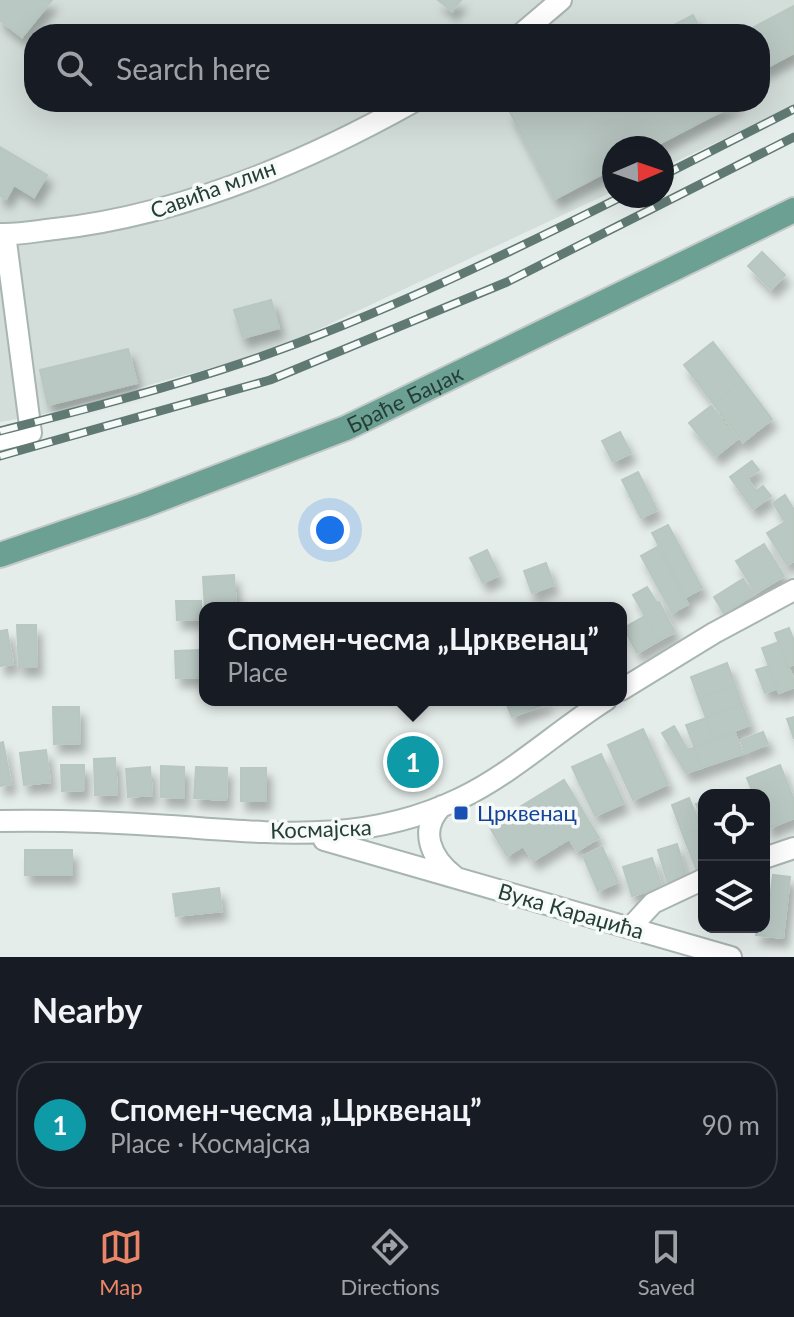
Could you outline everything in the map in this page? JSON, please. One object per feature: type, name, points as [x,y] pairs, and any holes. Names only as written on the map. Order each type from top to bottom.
[{"type":"main road","name":"Браће Баџак","points":[[0,555],[154,502],[346,428],[794,210]]},
{"type":"street","points":[[533,24],[561,0]]},
{"type":"street","name":"Савића млин","points":[[3,234],[150,213],[287,163],[392,112]]},
{"type":"street","points":[[0,440],[31,433],[3,234]]},
{"type":"street","points":[[627,686],[794,590]]},
{"type":"street","name":"Космајска","points":[[0,821],[124,823],[300,834],[377,828],[442,806],[492,780],[597,706]]},
{"type":"street","points":[[442,806],[429,825],[429,839],[437,860],[457,878]]},
{"type":"street","name":"Вука Караџића","points":[[300,834],[731,957]]},
{"type":"street","points":[[770,856],[794,848]]},
{"type":"street","points":[[630,928],[653,903],[698,882]]},
{"type":"shaded area","points":[[0,0],[794,0],[794,106],[674,162],[674,136],[602,136],[602,197],[272,351],[40,415],[0,422]]},
{"type":"building","points":[[0,0],[52,0],[33,24],[24,24],[22,37],[0,20]]},
{"type":"building","points":[[438,0],[461,0],[452,11]]},
{"type":"building","points":[[794,6],[794,53],[770,66],[770,24],[760,24]]},
{"type":"building","points":[[693,15],[698,24],[676,24]]},
{"type":"building","points":[[510,112],[720,112],[674,136],[602,136],[602,174],[555,199]]},
{"type":"building","points":[[0,147],[47,175],[34,197],[14,185],[6,199],[0,196]]},
{"type":"building","points":[[762,252],[785,275],[771,289],[748,266]]},
{"type":"building","points":[[271,300],[279,328],[243,338],[234,310]]},
{"type":"building","points":[[713,342],[743,381],[713,403],[684,365]]},
{"type":"building","points":[[128,349],[137,383],[48,405],[40,370]]},
{"type":"building","points":[[743,381],[772,419],[743,442],[713,403]]},
{"type":"building","points":[[711,406],[737,439],[716,456],[689,423]]},
{"type":"building","points":[[620,432],[631,453],[613,462],[602,441]]},
{"type":"building","points":[[752,461],[759,470],[747,478],[756,491],[763,486],[771,496],[753,509],[730,477]]},
{"type":"building","points":[[638,472],[657,510],[641,518],[622,480]]},
{"type":"building","points":[[785,495],[794,510],[794,561],[787,565],[767,533],[785,522],[773,503]]},
{"type":"building","points":[[668,525],[702,588],[686,597],[652,533]]},
{"type":"building","points":[[764,544],[784,576],[756,593],[736,561]]},
{"type":"building","points":[[657,547],[688,604],[672,613],[641,556]]},
{"type":"building","points":[[487,550],[499,575],[483,583],[470,558]]},
{"type":"building","points":[[546,563],[554,585],[532,593],[524,571]]},
{"type":"building","points":[[234,575],[236,602],[205,602],[203,577]]},
{"type":"building","points":[[743,579],[753,595],[724,613],[714,597]]},
{"type":"building","points":[[647,587],[657,603],[642,611],[633,595]]},
{"type":"building","points":[[176,601],[201,601],[199,619],[177,620]]},
{"type":"building","points":[[659,602],[675,632],[658,641],[642,611]]},
{"type":"building","points":[[645,616],[658,641],[637,653],[627,634],[627,626]]},
{"type":"building","points":[[17,625],[36,625],[37,667],[19,667]]},
{"type":"building","points":[[789,628],[794,641],[794,664],[788,667],[775,633]]},
{"type":"building","points":[[7,630],[13,664],[0,666],[0,631]]},
{"type":"building","points":[[779,642],[794,687],[779,693],[762,648]]},
{"type":"building","points":[[199,650],[199,677],[176,678],[175,651]]},
{"type":"building","points":[[727,663],[735,685],[699,699],[691,677]]},
{"type":"building","points":[[769,666],[778,688],[765,693],[756,670]]},
{"type":"building","points":[[735,685],[742,704],[706,718],[699,699]]},
{"type":"building","points":[[742,704],[750,725],[714,739],[706,718]]},
{"type":"building","points":[[507,706],[540,706],[512,717]]},
{"type":"building","points":[[53,707],[79,707],[80,743],[54,744]]},
{"type":"building","points":[[794,717],[794,739],[787,719]]},
{"type":"building","points":[[706,718],[714,739],[694,746],[686,725]]},
{"type":"building","points":[[674,726],[687,749],[694,748],[701,768],[686,773],[662,733]]},
{"type":"building","points":[[643,729],[668,784],[633,800],[608,745]]},
{"type":"building","points":[[763,732],[768,744],[745,753],[741,740]]},
{"type":"building","points":[[735,733],[742,754],[701,768],[694,748]]},
{"type":"building","points":[[3,742],[11,784],[0,786],[0,743]]},
{"type":"building","points":[[46,750],[50,782],[24,785],[20,753]]},
{"type":"building","points":[[601,754],[624,803],[595,816],[572,767]]},
{"type":"building","points":[[115,758],[117,794],[95,795],[94,759]]},
{"type":"building","points":[[61,765],[84,765],[84,790],[62,791]]},
{"type":"building","points":[[780,765],[794,800],[794,818],[770,828],[770,789],[752,789],[747,778]]},
{"type":"building","points":[[161,766],[184,767],[184,798],[161,797]]},
{"type":"building","points":[[150,767],[152,795],[128,797],[126,769]]},
{"type":"building","points":[[196,767],[227,768],[226,800],[194,798]]},
{"type":"building","points":[[241,768],[266,768],[266,801],[241,801]]},
{"type":"building","points":[[564,780],[599,838],[577,851],[569,839],[533,861],[523,846],[507,856],[489,826]]},
{"type":"building","points":[[689,798],[698,820],[698,829],[683,835],[672,805]]},
{"type":"building","points":[[698,829],[698,873],[683,835]]},
{"type":"building","points":[[677,844],[687,878],[668,884],[658,850]]},
{"type":"building","points":[[602,847],[618,882],[598,891],[583,856]]},
{"type":"building","points":[[25,850],[72,850],[72,875],[25,875]]},
{"type":"building","points":[[652,858],[662,887],[632,896],[623,867]]},
{"type":"building","points":[[773,875],[790,877],[783,938],[756,935],[770,933]]},
{"type":"building","points":[[219,888],[222,911],[176,916],[173,894]]},
{"type":"railway","points":[[674,170],[794,109]]},
{"type":"railway","points":[[0,456],[270,380],[507,282],[794,137]]},
{"type":"railway","points":[[0,431],[184,381],[293,345],[437,285],[602,206]]},
{"type":"place","name":"Спомен-чесма „Црквенац”","points":[[413,762]]},
{"type":"place","name":"Црквенац","points":[[461,813]]}]
